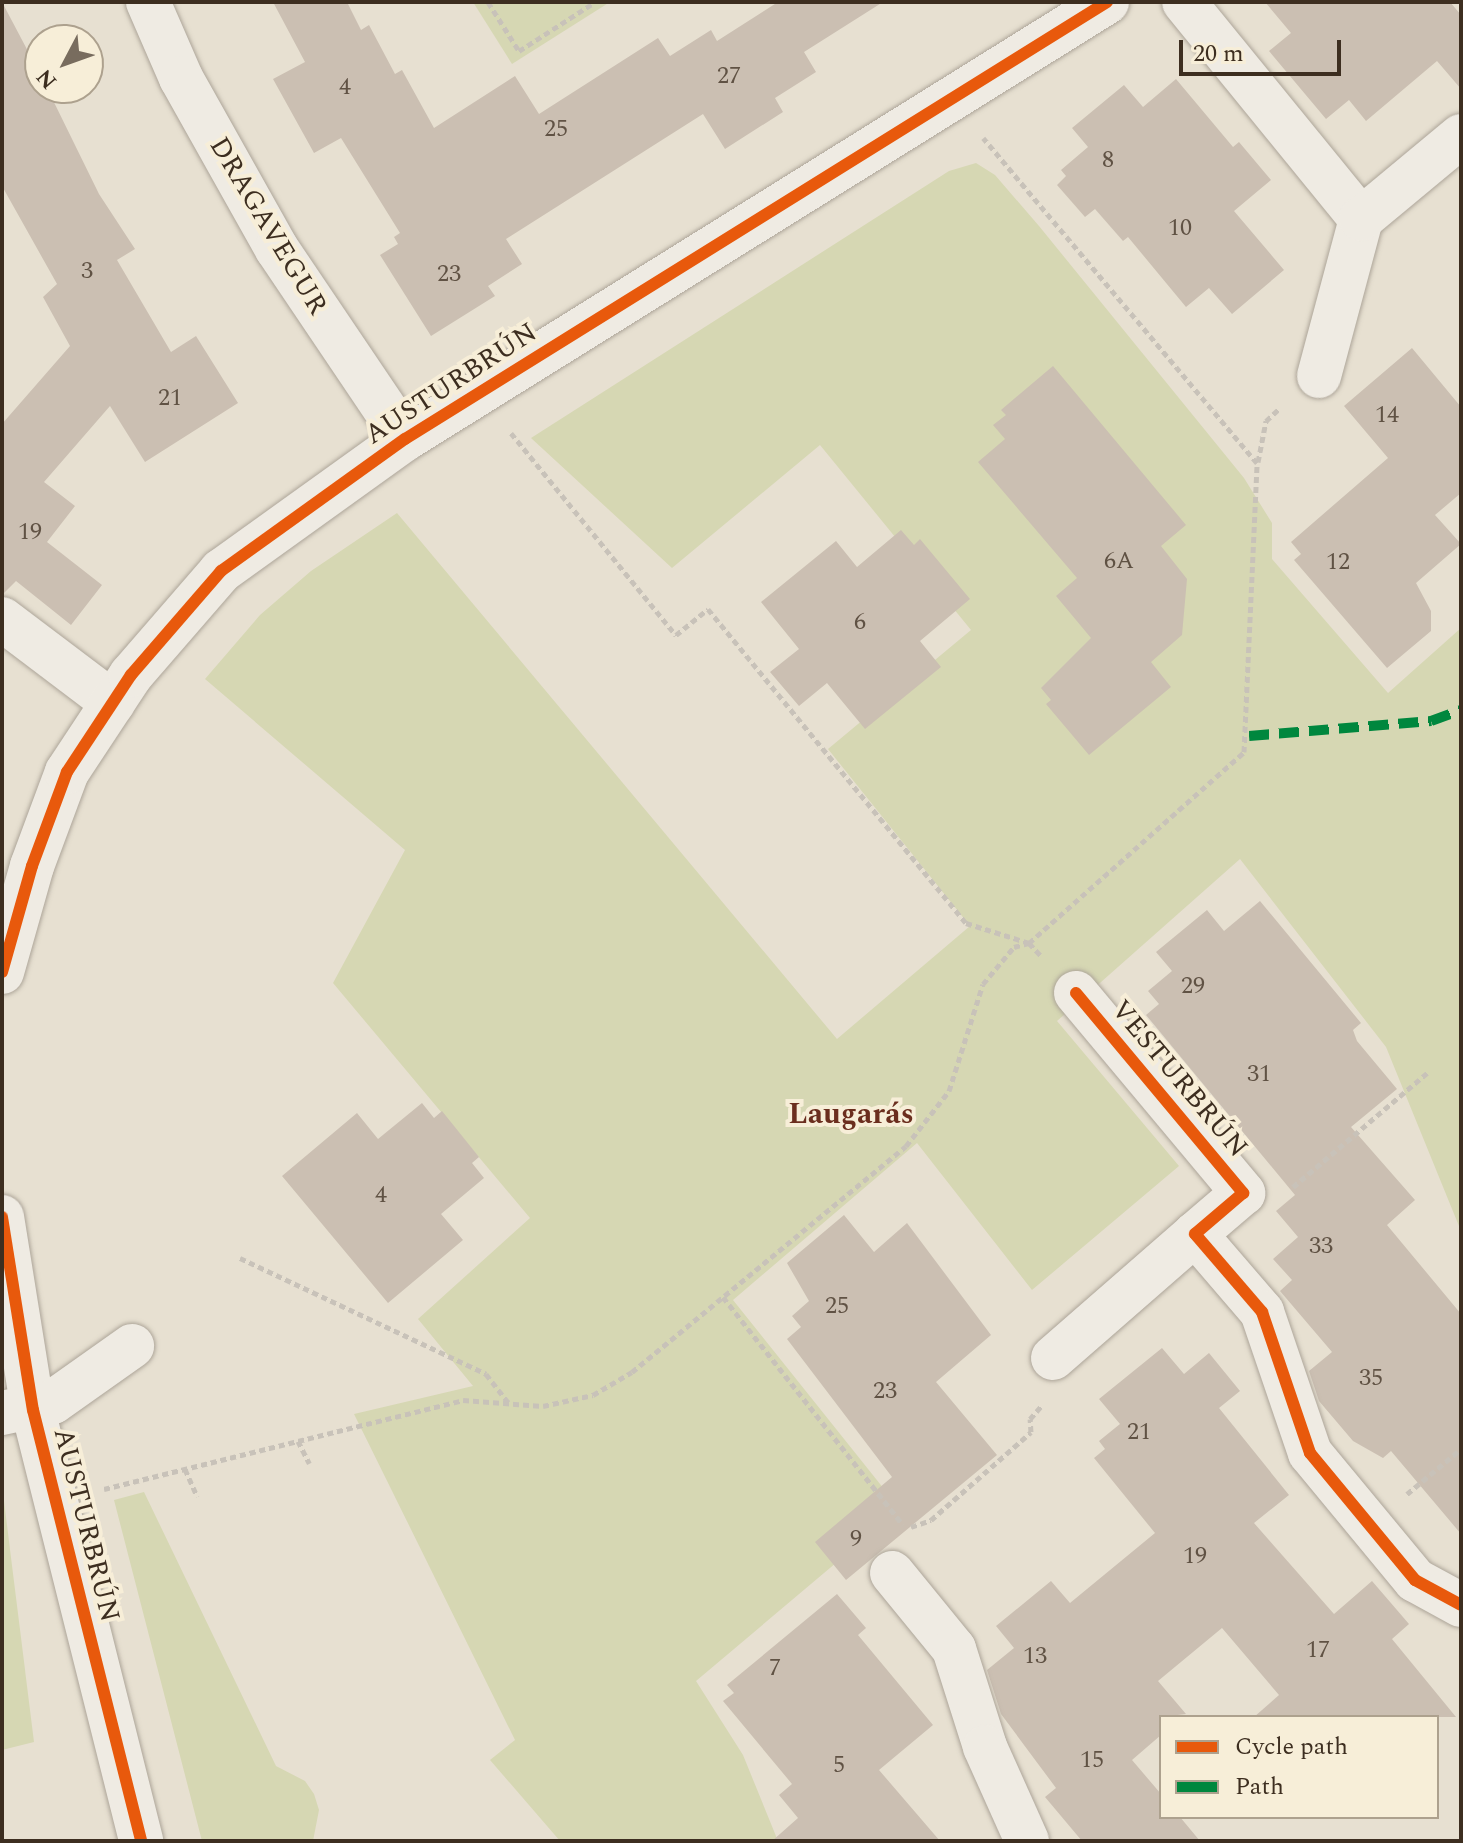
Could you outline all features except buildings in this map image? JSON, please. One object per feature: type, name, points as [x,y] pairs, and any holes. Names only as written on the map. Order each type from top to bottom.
[{"type":"street","name":"DRAGAVEGUR","points":[[148,2],[181,78],[277,249],[405,439]]},
{"type":"street","name":"AUSTURBRÚN","points":[[2,972],[32,866],[67,772],[113,703],[221,571],[405,439],[1107,2]]},
{"type":"street","points":[[1184,2],[1361,219]]},
{"type":"street","points":[[1319,376],[1361,219],[1461,136]]},
{"type":"street","points":[[2,619],[113,703]]},
{"type":"street","name":"VESTURBRÚN","points":[[1053,1358],[1243,1193],[1076,993]]},
{"type":"street","name":"AUSTURBRÚN","points":[[2,1217],[17,1412],[141,1841]]},
{"type":"street","points":[[1195,1234],[1262,1312],[1310,1453],[1415,1580],[1461,1605]]},
{"type":"street","points":[[17,1412],[74,1391],[132,1346]]},
{"type":"street","points":[[892,1573],[954,1649],[985,1747],[1027,1841]]},
{"type":"path","points":[[488,2],[519,51],[595,2]]},
{"type":"path","points":[[977,132],[1257,463]]},
{"type":"path","points":[[99,1490],[463,1400],[543,1406],[593,1395],[632,1372],[906,1146],[949,1091],[983,984],[1014,947],[1029,943],[1244,752],[1257,463],[1266,421],[1319,376]]},
{"type":"path","points":[[507,429],[676,635],[708,609],[966,923],[1029,943],[1076,993]]},
{"type":"path","points":[[1243,1193],[1282,1196],[1428,1072]]},
{"type":"path","points":[[240,1258],[486,1374],[508,1403]]},
{"type":"path","points":[[723,1297],[906,1528]]},
{"type":"path","points":[[906,1528],[931,1520],[1031,1432],[1053,1358]]},
{"type":"path","points":[[298,1441],[309,1463]]},
{"type":"path","points":[[1370,1526],[1461,1449]]},
{"type":"path","points":[[185,1469],[197,1496]]},
{"type":"path","points":[[892,1573],[906,1528]]},
{"type":"green space","points":[[473,2],[610,2],[512,64]]},
{"type":"green space","points":[[976,163],[995,175],[1039,226],[1244,478],[1272,523],[1272,559],[1388,693],[1461,628],[1461,1231],[1386,1047],[1240,859],[1057,1021],[1179,1166],[1032,1290],[917,1143],[733,1300],[900,1509],[696,1681],[743,1755],[778,1841],[560,1841],[490,1760],[515,1740],[354,1414],[473,1386],[418,1319],[530,1218],[333,983],[405,850],[205,679],[260,615],[311,571],[397,513],[837,1039],[970,926],[828,749],[971,630],[820,445],[672,568],[531,438],[949,171]]},
{"type":"green space","points":[[2,1485],[34,1742],[2,1750]]},
{"type":"green space","points":[[144,1492],[276,1766],[305,1781],[314,1794],[319,1810],[313,1841],[202,1841],[114,1500]]},
{"type":"marked path","points":[[1249,736],[1431,721],[1461,710]]},
{"type":"cycle path","points":[[2,972],[32,866],[67,772],[131,675],[221,571],[405,439],[1107,2]]},
{"type":"cycle path","points":[[1076,993],[1243,1193],[1195,1234],[1262,1312],[1310,1453],[1415,1580],[1461,1605]]},
{"type":"cycle path","points":[[2,1217],[33,1410],[141,1841]]},
{"type":"district","name":"Laugarás","points":[[851,1114]]}]
